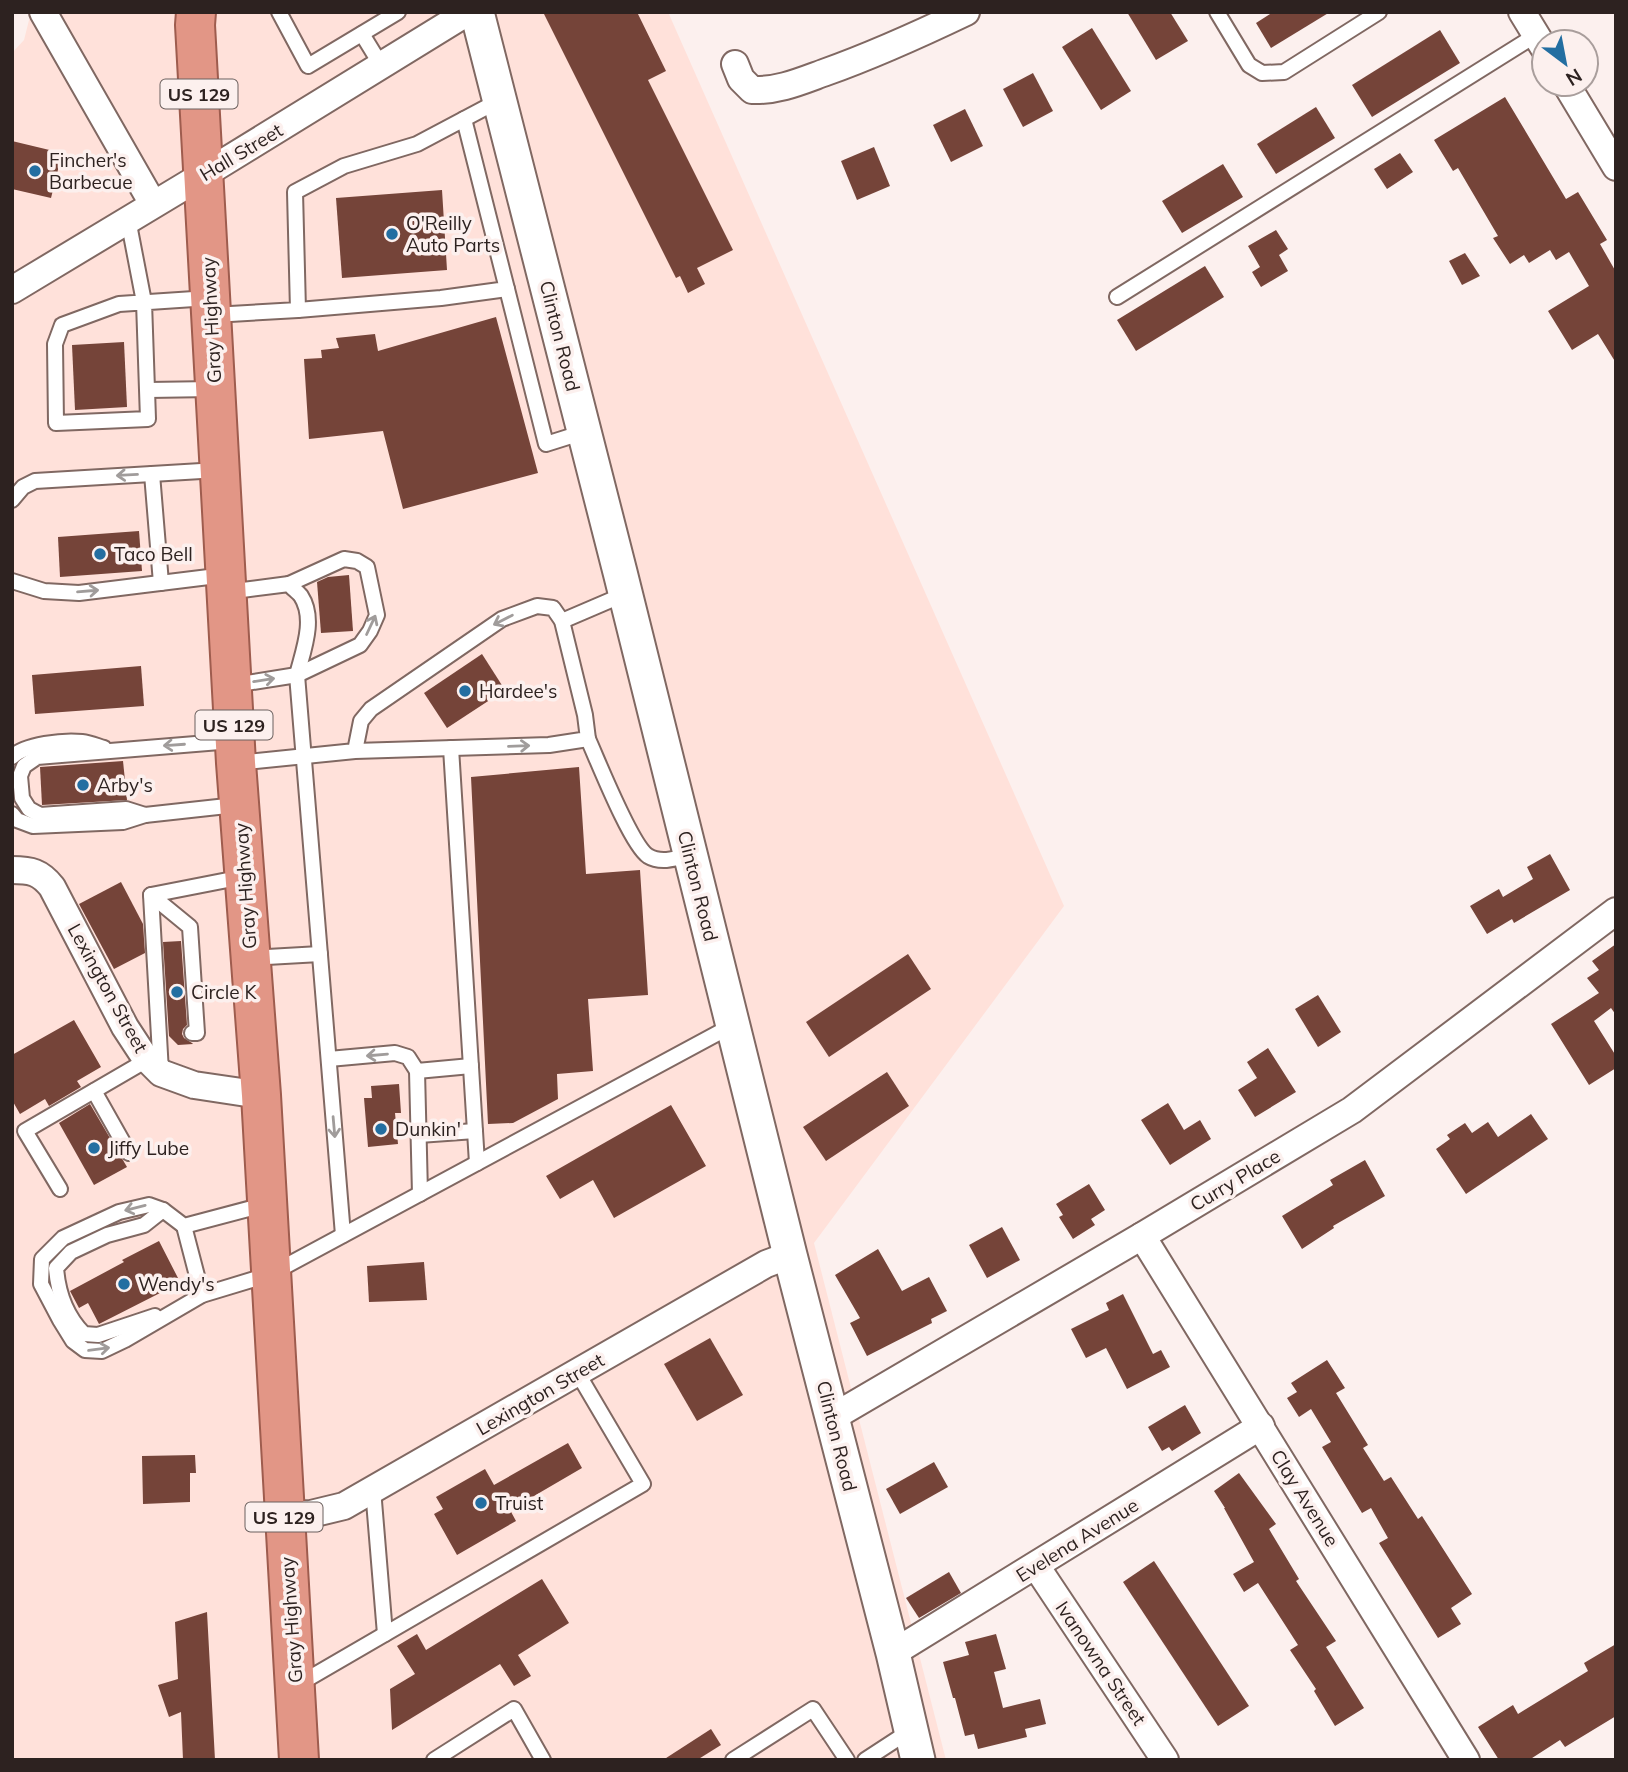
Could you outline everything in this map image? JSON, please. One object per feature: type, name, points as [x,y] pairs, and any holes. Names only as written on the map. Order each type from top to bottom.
[{"type":"highway","name":"Gray Highway","points":[[196,12],[235,752],[261,1095],[299,1760]]},
{"type":"street","points":[[43,12],[153,204]]},
{"type":"street","name":"Hall Street","points":[[12,290],[468,12]]},
{"type":"street","name":"Clinton Road","points":[[477,12],[915,1745]]},
{"type":"street","points":[[734,64],[741,79],[752,90],[769,90],[837,68],[967,12]]},
{"type":"street","points":[[1522,12],[1532,28]]},
{"type":"street","points":[[1574,98],[1616,167]]},
{"type":"street","name":"Lexington Street","points":[[12,870],[31,871],[43,876],[52,887],[125,1027],[154,1066],[194,1085],[261,1095]]},
{"type":"street","name":"Curry Place","points":[[833,1417],[1352,1110],[1616,911]]},
{"type":"street","name":"Clay Avenue","points":[[1142,1236],[1466,1760]]},
{"type":"street","name":"Lexington Street","points":[[284,1515],[311,1514],[344,1506],[766,1264],[790,1255]]},
{"type":"street","name":"Evelena Avenue","points":[[893,1653],[1261,1426]]},
{"type":"street","name":"Ivanowna Street","points":[[1036,1566],[1165,1760]]},
{"type":"lane","points":[[279,12],[308,66],[398,12]]},
{"type":"lane","points":[[1217,12],[1249,65],[1262,74],[1284,72],[1379,12]]},
{"type":"lane","points":[[362,34],[381,65]]},
{"type":"lane","points":[[1117,298],[1530,48]]},
{"type":"lane","points":[[298,310],[295,192],[344,166],[417,144],[500,100]]},
{"type":"lane","points":[[464,119],[546,444],[584,432]]},
{"type":"lane","points":[[128,219],[144,302],[148,419],[56,423],[55,344],[62,325],[120,303],[144,302],[298,310],[441,298],[506,289]]},
{"type":"lane","points":[[148,390],[215,389]]},
{"type":"lane","points":[[12,500],[23,487],[35,481],[220,470]]},
{"type":"lane","points":[[152,474],[161,583]]},
{"type":"lane","points":[[12,581],[44,591],[79,593],[161,583],[289,584],[344,559],[357,561],[366,567],[377,615],[360,645],[297,675],[232,686]]},
{"type":"lane","points":[[289,584],[302,597],[308,620],[297,675],[343,1236]]},
{"type":"lane","points":[[562,621],[626,594]]},
{"type":"lane","points":[[355,751],[361,721],[371,709],[502,619],[537,606],[553,608],[562,621],[588,738],[621,814],[637,843],[648,856],[665,860],[691,855]]},
{"type":"lane","points":[[145,815],[127,809],[40,815],[29,810],[22,798],[20,776],[23,766],[37,757],[112,750],[304,756],[355,751],[549,745],[588,738]]},
{"type":"lane","points":[[12,757],[18,751],[35,745],[83,742],[112,750]]},
{"type":"lane","points":[[451,748],[477,1163]]},
{"type":"lane","points":[[12,814],[17,820],[33,826],[123,822],[145,815],[239,805]]},
{"type":"lane","points":[[151,895],[244,877]]},
{"type":"lane","points":[[60,1189],[25,1131],[94,1091],[154,1066],[162,1034],[158,953],[151,895]]},
{"type":"lane","points":[[151,895],[190,928],[193,1008],[197,1033],[192,1033]]},
{"type":"lane","points":[[250,958],[320,954]]},
{"type":"lane","points":[[202,1295],[184,1226],[163,1210],[149,1205],[119,1212],[63,1238],[42,1259],[41,1284],[60,1320],[74,1341],[85,1350],[102,1351],[202,1295],[271,1275],[733,1025]]},
{"type":"lane","points":[[329,1059],[395,1053],[408,1057],[417,1071],[420,1194]]},
{"type":"lane","points":[[417,1071],[471,1066]]},
{"type":"lane","points":[[94,1091],[129,1153]]},
{"type":"lane","points":[[419,1135],[475,1131]]},
{"type":"lane","points":[[184,1226],[267,1204]]},
{"type":"lane","points":[[295,1687],[643,1484],[577,1372]]},
{"type":"lane","points":[[373,1489],[385,1634]]},
{"type":"lane","points":[[433,1760],[514,1709],[543,1760]]},
{"type":"lane","points":[[733,1760],[813,1709],[847,1760]]},
{"type":"lane","points":[[865,1760],[915,1745]]},
{"type":"shaded area","points":[[31,12],[668,12],[1064,906],[814,1243],[946,1760],[12,1760],[12,53],[24,40]]},
{"type":"building","points":[[543,12],[637,12],[666,71],[648,80],[733,250],[697,268],[705,284],[688,293],[680,276],[676,278]]},
{"type":"building","points":[[1127,12],[1170,12],[1188,41],[1156,60]]},
{"type":"building","points":[[1273,12],[1330,12],[1271,48],[1256,23]]},
{"type":"building","points":[[1092,28],[1131,91],[1101,110],[1062,47]]},
{"type":"building","points":[[1440,30],[1460,63],[1372,117],[1352,85]]},
{"type":"building","points":[[1033,73],[1053,111],[1023,127],[1003,89]]},
{"type":"building","points":[[1505,97],[1566,199],[1578,192],[1607,240],[1600,244],[1616,272],[1616,363],[1598,334],[1572,350],[1548,311],[1589,286],[1569,252],[1556,260],[1550,250],[1529,263],[1524,255],[1510,264],[1493,238],[1498,236],[1458,168],[1453,171],[1434,140]]},
{"type":"building","points":[[1316,107],[1335,138],[1276,174],[1257,144]]},
{"type":"building","points":[[965,109],[983,146],[951,162],[933,125]]},
{"type":"building","name":"Fincher's Barbecue","points":[[12,141],[62,153],[51,198],[12,189]]},
{"type":"building","points":[[874,147],[890,186],[857,200],[841,161]]},
{"type":"building","points":[[1400,153],[1413,172],[1387,189],[1374,169]]},
{"type":"building","points":[[1223,164],[1243,197],[1182,233],[1162,201]]},
{"type":"building","name":"O'Reilly Auto Parts","points":[[442,190],[447,270],[342,278],[336,198]]},
{"type":"building","points":[[1276,230],[1288,249],[1279,255],[1288,271],[1261,287],[1252,272],[1260,267],[1248,246]]},
{"type":"building","points":[[1465,253],[1480,276],[1462,285],[1449,261]]},
{"type":"building","points":[[1205,266],[1224,297],[1136,351],[1117,320]]},
{"type":"building","points":[[496,317],[538,473],[403,509],[383,431],[309,439],[304,359],[322,358],[321,350],[339,348],[336,338],[375,334],[378,351]]},
{"type":"building","points":[[124,342],[127,407],[75,410],[72,345]]},
{"type":"building","name":"Taco Bell","points":[[139,531],[142,571],[60,577],[58,537]]},
{"type":"building","points":[[349,575],[353,631],[321,633],[317,582],[328,577]]},
{"type":"building","name":"Hardee's","points":[[482,654],[505,690],[447,728],[424,693]]},
{"type":"building","points":[[141,666],[144,706],[35,714],[32,675]]},
{"type":"building","name":"Arby's","points":[[123,761],[127,800],[42,805],[40,767]]},
{"type":"building","points":[[579,767],[586,874],[640,870],[648,995],[588,999],[593,1071],[557,1074],[558,1099],[513,1123],[488,1124],[471,777]]},
{"type":"building","points":[[1550,854],[1570,890],[1514,923],[1512,919],[1487,934],[1470,906],[1499,889],[1503,897],[1533,879],[1527,867]]},
{"type":"building","points":[[121,882],[143,924],[145,953],[114,969],[79,904]]},
{"type":"building","name":"Circle K","points":[[181,941],[187,1025],[182,1034],[193,1044],[178,1045],[169,1036],[163,942]]},
{"type":"building","points":[[1616,944],[1616,1015],[1611,1008],[1594,1021],[1616,1056],[1616,1068],[1589,1085],[1551,1024],[1599,993],[1587,978],[1599,970],[1592,961]]},
{"type":"building","points":[[908,954],[931,989],[829,1057],[806,1022]]},
{"type":"building","points":[[1318,995],[1341,1032],[1318,1047],[1295,1009]]},
{"type":"building","points":[[74,1020],[101,1067],[77,1081],[81,1087],[49,1106],[45,1099],[20,1114],[12,1100],[12,1055]]},
{"type":"building","points":[[1268,1048],[1296,1092],[1255,1117],[1238,1090],[1257,1078],[1247,1062]]},
{"type":"building","points":[[887,1072],[909,1106],[826,1161],[803,1127]]},
{"type":"building","name":"Dunkin'","points":[[399,1084],[401,1113],[395,1113],[398,1144],[368,1147],[364,1098],[372,1098],[371,1086]]},
{"type":"building","points":[[1168,1103],[1184,1130],[1200,1120],[1211,1139],[1170,1165],[1141,1120]]},
{"type":"building","name":"Jiffy Lube","points":[[90,1104],[127,1167],[94,1185],[59,1123]]},
{"type":"building","points":[[671,1105],[706,1166],[614,1218],[593,1180],[560,1199],[546,1176]]},
{"type":"building","points":[[1531,1114],[1548,1139],[1466,1194],[1436,1149],[1450,1139],[1447,1135],[1465,1123],[1472,1133],[1488,1122],[1498,1137]]},
{"type":"building","points":[[1365,1160],[1385,1196],[1333,1226],[1334,1228],[1302,1249],[1282,1216],[1333,1185],[1330,1180]]},
{"type":"building","points":[[1089,1184],[1105,1210],[1091,1219],[1095,1225],[1073,1239],[1059,1217],[1063,1215],[1056,1204]]},
{"type":"building","points":[[1002,1227],[1020,1260],[987,1278],[969,1245]]},
{"type":"building","name":"Wendy's","points":[[159,1241],[178,1278],[158,1288],[160,1293],[99,1324],[88,1303],[79,1308],[70,1291]]},
{"type":"building","points":[[878,1249],[902,1291],[929,1277],[947,1311],[931,1319],[932,1323],[867,1356],[850,1323],[860,1318],[835,1275]]},
{"type":"building","points":[[424,1262],[427,1300],[369,1302],[367,1266]]},
{"type":"building","points":[[1123,1294],[1153,1354],[1161,1350],[1170,1367],[1127,1389],[1106,1348],[1086,1358],[1071,1329],[1109,1310],[1106,1303]]},
{"type":"building","points":[[710,1338],[743,1395],[697,1421],[664,1364]]},
{"type":"building","points":[[1327,1360],[1345,1388],[1336,1393],[1368,1445],[1363,1448],[1384,1481],[1391,1477],[1418,1519],[1422,1516],[1472,1594],[1451,1608],[1461,1624],[1438,1638],[1379,1543],[1388,1538],[1371,1508],[1362,1513],[1322,1447],[1331,1442],[1311,1409],[1299,1417],[1287,1398],[1297,1392],[1291,1383]]},
{"type":"building","points":[[1185,1405],[1201,1433],[1172,1451],[1169,1447],[1162,1451],[1148,1427]]},
{"type":"building","name":"Truist","points":[[568,1443],[582,1468],[510,1510],[516,1521],[457,1555],[434,1514],[443,1509],[436,1497],[485,1469],[494,1485]]},
{"type":"building","points":[[195,1455],[196,1473],[190,1473],[190,1502],[143,1504],[142,1456]]},
{"type":"building","points":[[934,1462],[948,1487],[900,1514],[886,1489]]},
{"type":"building","points":[[1239,1473],[1276,1524],[1269,1529],[1299,1579],[1296,1581],[1336,1641],[1326,1647],[1364,1708],[1335,1726],[1314,1691],[1316,1689],[1290,1650],[1298,1645],[1258,1583],[1244,1592],[1233,1574],[1254,1562],[1214,1491]]},
{"type":"building","points":[[1154,1561],[1249,1706],[1218,1726],[1123,1582]]},
{"type":"building","points":[[949,1572],[961,1593],[919,1618],[906,1598]]},
{"type":"building","points":[[542,1579],[569,1623],[518,1655],[531,1676],[514,1686],[500,1664],[392,1730],[390,1689],[415,1674],[397,1646],[417,1634],[426,1650]]},
{"type":"building","points":[[207,1612],[215,1760],[183,1760],[181,1712],[169,1717],[158,1685],[178,1679],[175,1622]]},
{"type":"building","points":[[996,1634],[1006,1669],[994,1672],[1003,1708],[1040,1699],[1046,1724],[1025,1729],[1027,1737],[978,1749],[974,1734],[965,1736],[943,1662],[969,1655],[965,1642]]},
{"type":"building","points":[[1616,1644],[1616,1716],[1565,1747],[1560,1740],[1529,1760],[1499,1760],[1478,1727],[1513,1705],[1518,1714],[1588,1671],[1584,1663]]},
{"type":"building","points":[[711,1729],[721,1745],[697,1760],[663,1760]]},
{"type":"place","name":"Fincher's Barbecue","points":[[35,171]]},
{"type":"place","name":"O'Reilly Auto Parts","points":[[392,234]]},
{"type":"place","name":"Taco Bell","points":[[100,554]]},
{"type":"place","name":"Hardee's","points":[[465,691]]},
{"type":"place","name":"Arby's","points":[[83,785]]},
{"type":"place","name":"Circle K","points":[[177,992]]},
{"type":"place","name":"Dunkin'","points":[[381,1129]]},
{"type":"place","name":"Jiffy Lube","points":[[94,1148]]},
{"type":"place","name":"Wendy's","points":[[124,1284]]},
{"type":"place","name":"Truist","points":[[481,1503]]}]
